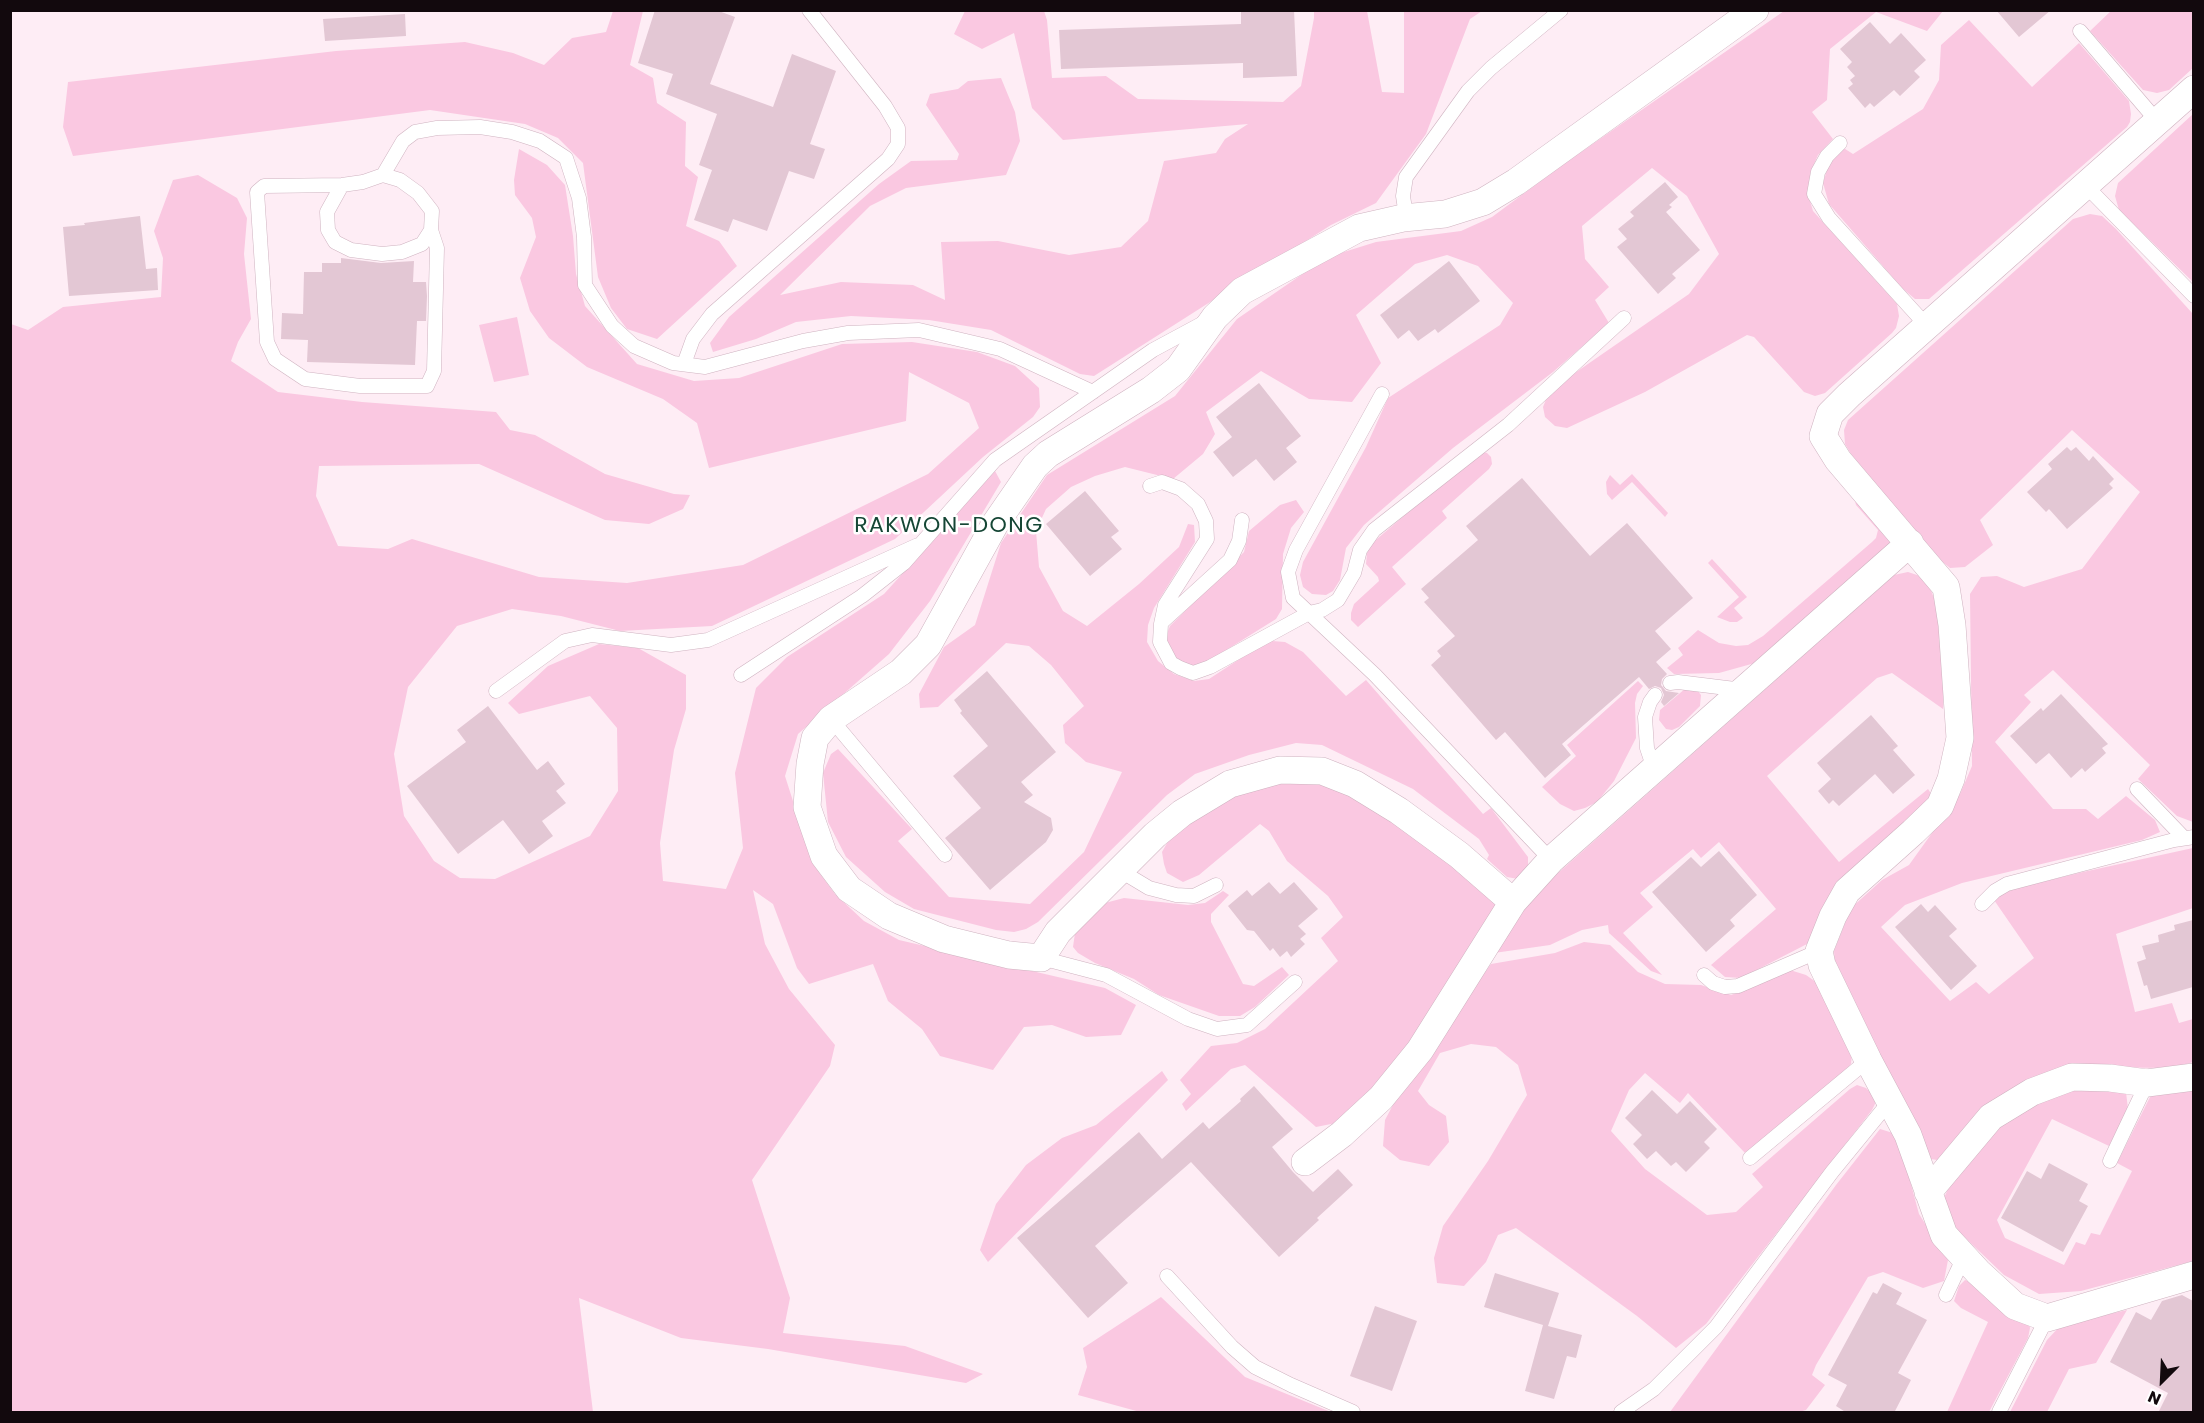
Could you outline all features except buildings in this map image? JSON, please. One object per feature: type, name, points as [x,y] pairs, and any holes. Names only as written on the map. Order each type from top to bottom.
[{"type":"street","points":[[1513,902],[1459,855],[1399,811],[1355,784],[1322,771],[1280,770],[1230,784],[1200,800],[1155,835],[1058,932],[1041,958],[1009,955],[944,939],[890,916],[849,889],[824,856],[807,807],[810,764],[815,738],[831,719],[901,672],[927,645],[995,524],[1035,466],[1048,454],[1150,390],[1178,369],[1215,317],[1242,291],[1359,228],[1412,217],[1445,214],[1484,202],[1516,182],[1755,10]]},
{"type":"street","points":[[2193,88],[1830,414],[1823,436],[1838,460],[1946,587],[1952,625],[1960,738],[1951,779],[1940,806],[1847,891],[1833,916],[1819,951],[1822,965],[1868,1060],[1908,1135],[1944,1235],[2014,1306],[2047,1318],[2193,1275]]},
{"type":"street","points":[[1305,1162],[1342,1134],[1381,1098],[1420,1050],[1513,902],[1551,860],[1910,543]]},
{"type":"street","points":[[1928,1192],[1991,1117],[2032,1092],[2073,1077],[2110,1078],[2147,1083],[2193,1077]]},
{"type":"lane","points":[[684,364],[693,339],[712,314],[888,159],[898,144],[898,128],[885,106],[809,10]]},
{"type":"lane","points":[[1412,217],[1406,208],[1403,196],[1406,177],[1468,91],[1491,68],[1561,10]]},
{"type":"lane","points":[[2080,31],[2157,121]]},
{"type":"lane","points":[[383,175],[403,141],[415,132],[437,128],[480,127],[512,132],[540,141],[566,158],[579,198],[584,237],[585,285],[612,326],[634,346],[673,363],[705,367],[803,340],[848,333],[919,330],[1000,349],[1093,392]]},
{"type":"lane","points":[[1840,143],[1827,156],[1818,172],[1814,194],[1829,218],[1927,326]]},
{"type":"lane","points":[[383,175],[400,180],[418,193],[432,211],[431,230],[437,248],[434,371],[427,386],[360,386],[304,379],[275,359],[267,342],[257,192],[264,186],[342,185],[363,182],[383,175]]},
{"type":"lane","points":[[342,185],[327,212],[328,230],[335,242],[351,250],[382,254],[402,252],[422,244],[431,230]]},
{"type":"lane","points":[[2085,185],[2193,296]]},
{"type":"lane","points":[[741,675],[862,597],[904,563],[995,460],[1153,350],[1215,317]]},
{"type":"lane","points":[[1150,486],[1162,482],[1181,489],[1198,504],[1206,521],[1207,539],[1165,605],[1161,624],[1160,642],[1171,663],[1193,673],[1210,667],[1338,600],[1354,573],[1360,550],[1374,530],[1508,425],[1624,318]]},
{"type":"lane","points":[[1382,394],[1296,549],[1288,572],[1293,598],[1375,675],[1551,860]]},
{"type":"lane","points":[[1161,624],[1230,560],[1239,541],[1242,520]]},
{"type":"lane","points":[[496,692],[566,641],[592,635],[671,645],[708,640],[922,543]]},
{"type":"lane","points":[[1670,683],[1743,690]]},
{"type":"lane","points":[[1654,769],[1647,748],[1645,717],[1655,695]]},
{"type":"lane","points":[[831,719],[945,855]]},
{"type":"lane","points":[[2137,789],[2189,838]]},
{"type":"lane","points":[[1982,904],[1995,891],[2007,884],[2189,838]]},
{"type":"lane","points":[[1119,870],[1149,888],[1176,895],[1194,896],[1216,885]]},
{"type":"lane","points":[[1704,975],[1713,983],[1725,987],[1738,986],[1819,951]]},
{"type":"lane","points":[[1041,958],[1106,975],[1188,1019],[1217,1029],[1247,1025],[1294,982]]},
{"type":"lane","points":[[1750,1158],[1868,1060]]},
{"type":"lane","points":[[2110,1161],[2147,1083]]},
{"type":"lane","points":[[1621,1413],[1654,1389],[1716,1327],[1832,1172],[1890,1101]]},
{"type":"lane","points":[[1946,1295],[1964,1257]]},
{"type":"lane","points":[[1167,1276],[1232,1347],[1255,1367],[1353,1413]]},
{"type":"lane","points":[[1999,1413],[2047,1318]]},
{"type":"shaded area","points":[[2112,10],[2193,11],[2193,68],[2169,90],[2157,93],[2143,90],[2090,31]]},
{"type":"shaded area","points":[[613,11],[643,11],[630,65],[653,78],[657,103],[686,122],[685,166],[698,177],[686,226],[719,241],[737,266],[657,339],[627,329],[611,308],[598,277],[583,163],[558,138],[525,124],[430,110],[73,156],[63,127],[68,82],[336,51],[465,42],[513,53],[544,65],[572,38],[606,32]]},
{"type":"shaded area","points":[[965,11],[1044,11],[1047,20],[1052,78],[1106,76],[1138,99],[1283,102],[1301,86],[1314,11],[1367,11],[1382,92],[1404,93],[1404,11],[1482,11],[1470,19],[1426,134],[1376,203],[1331,225],[1094,376],[1080,374],[991,330],[929,320],[851,316],[796,322],[756,339],[713,352],[710,343],[729,317],[879,184],[911,161],[957,160],[959,154],[926,105],[930,94],[958,89],[968,81],[1001,78],[1015,112],[1020,141],[1006,175],[906,188],[870,206],[780,295],[841,282],[913,285],[945,300],[941,242],[998,241],[1069,255],[1121,247],[1148,221],[1164,161],[1216,153],[1225,139],[1248,124],[1063,140],[1032,108],[1014,33],[982,49],[954,34]]},
{"type":"shaded area","points":[[1784,11],[1943,11],[1927,31],[1876,12],[1830,49],[1827,100],[1812,112],[1833,139],[1818,155],[1811,171],[1808,194],[1813,211],[1897,304],[1899,316],[1892,333],[1825,393],[1815,396],[1804,392],[1754,337],[1747,335],[1645,392],[1567,428],[1555,426],[1545,417],[1543,407],[1547,397],[1559,384],[1689,294],[1719,254],[1687,196],[1652,168],[1582,226],[1585,259],[1609,287],[1595,300],[1609,323],[1553,372],[1453,448],[1364,525],[1346,548],[1340,580],[1333,591],[1326,595],[1312,594],[1303,587],[1300,575],[1303,562],[1366,447],[1388,398],[1500,325],[1513,303],[1478,266],[1447,255],[1415,264],[1356,315],[1381,363],[1352,402],[1309,399],[1261,371],[1206,412],[1215,434],[1203,454],[1173,479],[1125,467],[1095,476],[1071,487],[1046,509],[1036,531],[1039,567],[1063,611],[1087,626],[1139,584],[1179,547],[1188,524],[1194,525],[1195,542],[1154,608],[1148,625],[1147,642],[1158,661],[1174,674],[1194,681],[1209,679],[1255,649],[1272,641],[1285,642],[1303,652],[1346,696],[1366,680],[1483,814],[1491,808],[1528,857],[1528,866],[1518,879],[1507,877],[1487,859],[1489,855],[1479,839],[1413,789],[1322,745],[1296,743],[1249,755],[1195,774],[1167,795],[1038,922],[1026,929],[1014,932],[996,930],[914,909],[885,892],[846,857],[828,822],[823,773],[831,754],[838,749],[912,829],[898,841],[949,897],[1030,904],[1084,852],[1122,772],[1086,762],[1065,743],[1063,725],[1084,706],[1051,665],[1029,646],[1006,643],[938,707],[920,708],[919,694],[944,647],[975,625],[1001,543],[1047,475],[1175,396],[1237,319],[1331,256],[1376,242],[1461,231],[1492,217],[1561,166]]},
{"type":"shaded area","points":[[1969,20],[2032,87],[2079,43],[2129,101],[2130,122],[1929,299],[1915,299],[1902,288],[1829,204],[1823,183],[1829,163],[1842,147],[1853,154],[1923,109],[1939,80],[1941,45]]},
{"type":"shaded area","points":[[2193,114],[2193,282],[2119,210],[2115,196],[2118,183]]},
{"type":"shaded area","points":[[519,149],[547,165],[565,185],[576,274],[585,306],[637,364],[694,381],[739,378],[842,344],[912,342],[977,352],[1015,366],[1039,388],[1040,407],[1033,417],[983,457],[895,539],[712,626],[620,631],[561,616],[512,609],[457,626],[408,687],[394,754],[404,816],[434,861],[460,878],[495,879],[590,836],[618,791],[617,728],[590,696],[519,714],[508,703],[548,666],[599,644],[638,648],[686,675],[686,709],[674,750],[660,843],[663,881],[726,889],[743,848],[735,773],[756,688],[787,657],[884,594],[995,471],[1001,482],[930,601],[889,654],[798,734],[785,776],[813,864],[835,894],[864,921],[899,940],[1105,988],[1136,1005],[1121,1035],[1086,1037],[1052,1025],[1024,1027],[993,1070],[940,1056],[922,1029],[888,1001],[873,964],[809,984],[797,968],[773,904],[753,890],[765,944],[789,989],[835,1045],[830,1066],[752,1180],[790,1298],[783,1333],[905,1346],[983,1374],[966,1383],[768,1349],[681,1338],[579,1298],[593,1412],[11,1412],[11,324],[28,330],[63,307],[161,297],[163,258],[154,231],[173,180],[198,175],[237,198],[247,218],[244,254],[251,319],[238,342],[231,361],[278,392],[362,402],[496,412],[510,430],[535,435],[605,474],[674,494],[690,495],[683,509],[649,524],[605,520],[479,464],[319,466],[316,496],[338,546],[388,549],[412,539],[539,577],[627,583],[743,565],[928,474],[979,428],[969,403],[909,372],[906,421],[709,468],[697,423],[663,399],[587,367],[549,338],[530,311],[520,278],[536,237],[532,218],[515,195],[514,180]]},
{"type":"shaded area","points":[[2090,214],[2102,216],[2116,229],[2193,314],[2193,822],[2177,816],[2138,779],[2150,765],[2053,670],[2024,695],[2031,702],[1995,742],[2053,809],[2086,809],[2098,819],[2126,796],[2155,820],[2160,832],[2142,840],[1962,883],[1905,905],[1881,927],[1950,1001],[1976,982],[1989,994],[2034,958],[1994,900],[2005,891],[2193,848],[2193,908],[2116,934],[2135,1012],[2172,1003],[2179,1023],[2193,1019],[2193,1062],[2173,1068],[2065,1067],[1937,1160],[1931,1159],[1835,966],[1834,951],[1851,908],[1882,880],[1909,865],[1960,794],[1972,766],[1970,594],[1981,577],[1997,576],[2024,587],[2082,569],[2140,492],[2072,430],[1980,520],[1993,545],[1965,567],[1950,568],[1935,556],[1851,454],[1845,444],[1844,430],[1848,420],[2073,219]]},
{"type":"shaded area","points":[[517,317],[529,375],[494,382],[479,325]]},
{"type":"shaded area","points":[[1480,451],[1491,457],[1492,464],[1489,469],[1442,511],[1447,518],[1392,567],[1406,584],[1358,627],[1351,620],[1354,604],[1379,581],[1366,564],[1371,544]]},
{"type":"shaded area","points":[[1632,474],[1668,513],[1665,517],[1632,482],[1612,500],[1607,494],[1606,482],[1610,475],[1620,485]]},
{"type":"shaded area","points":[[1857,497],[1890,542],[1888,549],[1755,663],[1719,673],[1674,674],[1667,668],[1683,655],[1678,648],[1698,630],[1719,643],[1736,646],[1748,645],[1763,636],[1872,542],[1878,530],[1856,505]]},
{"type":"shaded area","points":[[1296,500],[1304,512],[1291,528],[1283,554],[1282,609],[1276,619],[1207,662],[1192,666],[1180,663],[1167,647],[1166,636],[1170,626],[1244,552],[1249,531],[1280,505]]},
{"type":"shaded area","points":[[1712,559],[1747,597],[1734,608],[1743,618],[1737,622],[1717,617],[1739,597],[1708,563]]},
{"type":"shaded area","points":[[1908,572],[1920,576],[1928,583],[1936,603],[1945,645],[1943,709],[1892,673],[1877,678],[1767,776],[1839,862],[1928,789],[1932,795],[1814,932],[1807,944],[1741,978],[1725,977],[1711,965],[1776,909],[1719,842],[1701,858],[1693,849],[1640,893],[1653,907],[1623,933],[1662,975],[1651,971],[1609,933],[1608,925],[1582,930],[1550,945],[1494,953],[1531,897],[1894,575]]},
{"type":"shaded area","points":[[1638,681],[1643,686],[1637,694],[1635,703],[1636,738],[1614,781],[1597,802],[1585,808],[1574,811],[1560,804],[1542,787],[1576,756],[1567,745]]},
{"type":"shaded area","points":[[1686,688],[1697,690],[1701,695],[1700,706],[1679,727],[1672,730],[1666,729],[1659,720],[1660,710]]},
{"type":"shaded area","points":[[1267,782],[1329,783],[1437,848],[1499,907],[1394,1070],[1336,1123],[1316,1127],[1245,1065],[1231,1069],[1186,1111],[1182,1104],[1191,1094],[1180,1080],[1211,1046],[1237,1043],[1265,1029],[1338,961],[1321,938],[1343,917],[1328,896],[1287,861],[1269,831],[1260,824],[1199,875],[1183,882],[1167,873],[1162,852],[1171,836],[1224,801]]},
{"type":"shaded area","points":[[1223,891],[1229,895],[1211,914],[1211,922],[1243,984],[1254,986],[1282,967],[1289,975],[1255,1007],[1240,1016],[1219,1016],[1159,995],[1134,979],[1095,963],[1078,953],[1073,947],[1075,933],[1105,903],[1124,898],[1188,905],[1205,903]]},
{"type":"shaded area","points":[[1584,942],[1610,945],[1638,972],[1665,984],[1701,985],[1731,995],[1790,970],[1806,975],[1816,982],[1852,1055],[1851,1064],[1845,1071],[1745,1153],[1688,1093],[1680,1103],[1645,1073],[1629,1090],[1611,1131],[1645,1169],[1707,1215],[1736,1212],[1763,1187],[1752,1174],[1850,1089],[1857,1085],[1866,1088],[1875,1097],[1872,1110],[1706,1324],[1676,1348],[1637,1316],[1516,1228],[1498,1235],[1486,1262],[1464,1286],[1437,1283],[1434,1258],[1443,1226],[1488,1161],[1527,1095],[1518,1065],[1496,1047],[1471,1044],[1440,1053],[1418,1091],[1429,1105],[1446,1116],[1449,1142],[1429,1166],[1400,1160],[1383,1146],[1385,1120],[1405,1082],[1491,964],[1555,953]]},
{"type":"shaded area","points":[[1162,1071],[1168,1080],[988,1262],[980,1250],[996,1204],[1026,1165],[1062,1138],[1096,1125]]},
{"type":"shaded area","points":[[2081,1086],[2126,1092],[2128,1109],[2109,1146],[2052,1119],[1997,1220],[2005,1238],[2064,1265],[2076,1242],[2085,1245],[2091,1233],[2100,1235],[2132,1171],[2117,1163],[2150,1097],[2161,1089],[2193,1090],[2193,1261],[2081,1291],[2039,1294],[2004,1275],[1955,1228],[1941,1205],[1957,1168],[2001,1125],[2045,1100]]},
{"type":"shaded area","points":[[1880,1129],[1893,1133],[1899,1140],[1919,1214],[1948,1260],[1944,1281],[1923,1288],[1883,1272],[1868,1277],[1816,1365],[1812,1375],[1825,1385],[1806,1410],[1799,1412],[1670,1412],[1836,1185]]},
{"type":"shaded area","points":[[1965,1280],[1976,1284],[2028,1321],[2030,1328],[2028,1338],[1989,1412],[1947,1412],[1988,1322],[1961,1308],[1954,1301],[1959,1286]]},
{"type":"shaded area","points":[[1161,1297],[1245,1377],[1331,1412],[1140,1412],[1078,1395],[1087,1367],[1083,1348]]},
{"type":"shaded area","points":[[2127,1310],[2096,1363],[2069,1369],[2047,1412],[2010,1412],[2047,1340],[2061,1325]]},
{"type":"district","name":"RAKWON-DONG","points":[[949,526]]}]
